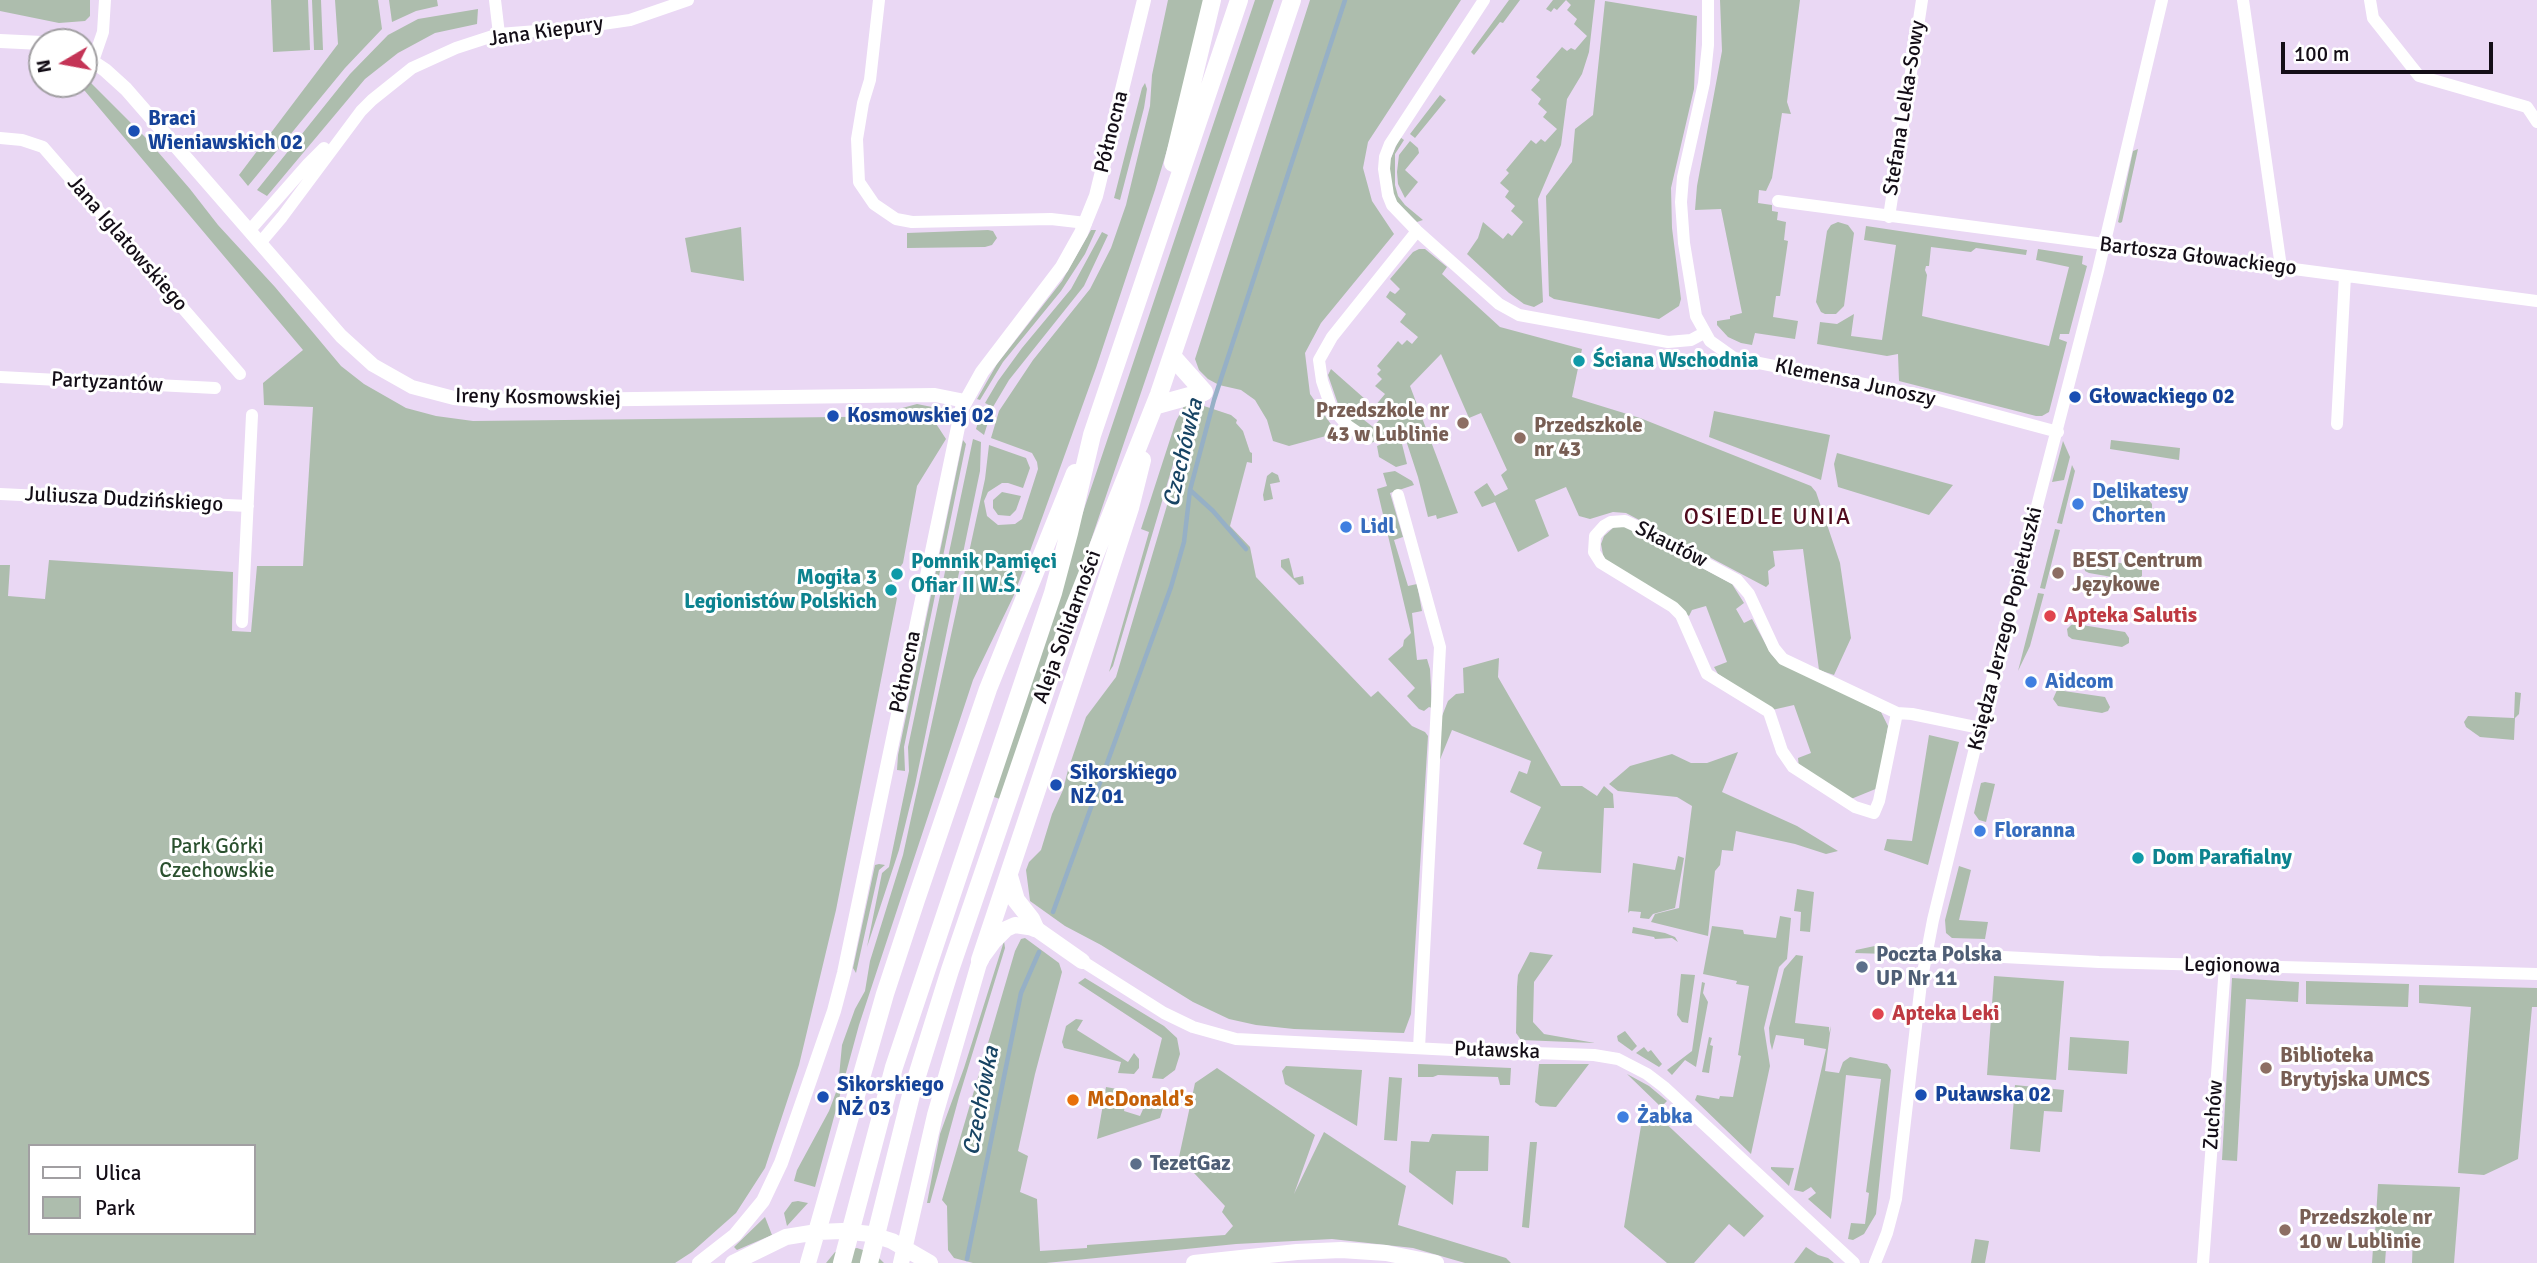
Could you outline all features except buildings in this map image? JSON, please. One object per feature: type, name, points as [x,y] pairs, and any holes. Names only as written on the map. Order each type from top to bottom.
[{"type":"main road","points":[[1150,262],[1212,0]]},
{"type":"main road","name":"Aleja Solidarności","points":[[842,1263],[905,1035],[1052,593],[1069,533],[1091,435],[1239,0]]},
{"type":"main road","name":"Aleja Solidarności","points":[[869,1263],[911,1095],[950,971],[1060,646],[1158,399],[1292,0]]},
{"type":"main road","points":[[902,1255],[945,1076],[980,960],[1130,508],[1158,399],[1204,392],[1172,356]]},
{"type":"main road","points":[[808,1263],[889,982],[984,700],[1050,530],[1091,435]]},
{"type":"main road","points":[[1009,876],[1016,900],[1035,928],[1083,961]]},
{"type":"main road","points":[[980,960],[1006,929],[1015,925],[1035,928]]},
{"type":"main road","points":[[733,1263],[778,1240],[817,1231],[858,1232],[880,1237],[902,1255],[930,1263]]},
{"type":"main road","points":[[1194,1263],[1341,1250],[1386,1253],[1436,1263]]},
{"type":"street","points":[[98,41],[103,32],[105,0]]},
{"type":"street","points":[[495,0],[499,34]]},
{"type":"street","name":"Jana Kiepury","points":[[250,230],[308,164],[372,100],[412,68],[456,48],[499,34],[575,28],[630,20],[688,0]]},
{"type":"street","points":[[880,0],[870,79],[857,139],[859,182],[866,194],[885,213],[895,219],[912,222],[1065,219],[1086,223]]},
{"type":"street","name":"Północna","points":[[699,1263],[735,1235],[760,1206],[785,1153],[838,999],[956,432],[965,401],[982,372],[1062,267],[1086,223],[1102,174],[1144,0]]},
{"type":"street","points":[[1484,0],[1408,113],[1385,157],[1384,169],[1392,205],[1416,231],[1499,304],[1519,315],[1668,342],[1691,340],[1704,333],[1694,307],[1681,202],[1683,177],[1704,83],[1709,0]]},
{"type":"street","name":"Stefana Lelka-Sowy","points":[[1889,216],[1922,0]]},
{"type":"street","name":"Księdza Jerzego Popiełuszki","points":[[1875,1263],[1896,1199],[1918,1006],[1927,953],[1980,728],[2104,245],[2162,0]]},
{"type":"street","points":[[2243,0],[2281,267]]},
{"type":"street","points":[[2370,0],[2373,18],[2419,76],[2527,107],[2537,122]]},
{"type":"street","points":[[0,41],[28,42]]},
{"type":"street","name":"Ireny Kosmowskiej","points":[[98,66],[126,89],[341,336],[364,358],[402,382],[439,395],[486,401],[934,395],[965,401]]},
{"type":"street","name":"Jana Kiepury","points":[[260,243],[345,129]]},
{"type":"street","name":"Jana Iglatowskiego","points":[[0,138],[22,140],[43,147],[240,374]]},
{"type":"street","name":"Bartosza Głowackiego","points":[[1778,201],[2537,301]]},
{"type":"street","points":[[1367,439],[1349,426],[1331,407],[1322,381],[1319,360],[1332,337],[1416,231]]},
{"type":"street","points":[[2337,424],[2345,276]]},
{"type":"street","name":"Klemensa Junoszy","points":[[1704,333],[1715,346],[1734,358],[1912,393],[2057,432]]},
{"type":"street","name":"Partyzantów","points":[[0,377],[215,388]]},
{"type":"street","points":[[242,622],[252,415]]},
{"type":"street","name":"Juliusza Dudzińskiego","points":[[0,494],[248,506]]},
{"type":"street","points":[[1398,495],[1440,647],[1440,696],[1419,1048]]},
{"type":"street","name":"Skautów","points":[[1897,713],[1882,788],[1874,813],[1855,807],[1793,767],[1782,751],[1769,712],[1707,674],[1681,615],[1673,607],[1601,564],[1593,547],[1595,536],[1608,524],[1625,521],[1737,580],[1749,594],[1774,648],[1783,659],[1897,713],[1912,713],[1980,728]]},
{"type":"street","name":"Legionowa","points":[[1927,953],[2225,966],[2537,974]]},
{"type":"street","name":"Puławska","points":[[1083,961],[1164,1013],[1193,1027],[1219,1035],[1256,1041],[1608,1055],[1664,1087],[1854,1263]]},
{"type":"street","name":"Zuchów","points":[[2203,1263],[2225,966]]},
{"type":"green space","points":[[0,0],[90,0],[90,16],[85,21],[59,23],[0,11]]},
{"type":"green space","points":[[271,0],[308,0],[310,50],[273,52]]},
{"type":"green space","points":[[312,0],[321,0],[323,50],[314,50]]},
{"type":"green space","points":[[335,0],[378,0],[382,29],[345,68],[248,186],[239,175],[338,44]]},
{"type":"green space","points":[[389,0],[437,0],[438,6],[416,11],[392,22]]},
{"type":"green space","points":[[1168,0],[1204,0],[1155,190],[1096,368],[1014,595],[973,680],[859,1025],[815,1187],[794,1181],[838,1087],[842,1045],[855,1009],[865,991],[870,961],[903,855],[985,479],[989,445],[1026,458],[1030,468],[1023,488],[1002,483],[988,492],[984,501],[987,516],[998,525],[1015,524],[1022,519],[1038,469],[1032,453],[991,438],[999,411],[1033,360],[1090,289],[1111,248],[1126,205],[1150,106],[1152,75]]},
{"type":"green space","points":[[1255,0],[1274,0],[1003,800],[988,795]]},
{"type":"green space","points":[[1310,0],[1461,0],[1368,142],[1363,168],[1372,201],[1394,234],[1321,323],[1305,353],[1310,394],[1337,433],[1289,446],[1273,441],[1267,420],[1255,400],[1241,390],[1219,385],[1208,379],[1199,370],[1195,359]]},
{"type":"green space","points":[[1509,0],[1520,0],[1474,55],[1471,52]]},
{"type":"green space","points":[[1553,0],[1566,0],[1557,10],[1554,8],[1551,12],[1546,9]]},
{"type":"green space","points":[[1566,0],[1595,0],[1589,52],[1582,74],[1567,99],[1561,145],[1538,199],[1543,302],[1534,307],[1524,304],[1509,293],[1467,254],[1478,238],[1483,222],[1503,239],[1508,233],[1512,236],[1523,222],[1511,211],[1515,206],[1505,197],[1509,191],[1500,183],[1509,173],[1506,170],[1531,140],[1536,144],[1541,139],[1545,142],[1557,129],[1543,117],[1547,112],[1538,104],[1541,99],[1531,90],[1540,80],[1536,77],[1562,47],[1567,51],[1571,48],[1575,50],[1587,36],[1574,24],[1577,19],[1567,10],[1571,5]]},
{"type":"green space","points":[[1720,0],[1800,0],[1787,102],[1791,114],[1782,113],[1772,178],[1766,191],[1759,190],[1758,203],[1772,205],[1772,211],[1778,212],[1777,220],[1786,222],[1784,240],[1788,241],[1780,296],[1776,296],[1773,317],[1798,321],[1795,339],[1755,333],[1752,345],[1728,337],[1717,325],[1717,321],[1742,313],[1721,209],[1695,210],[1722,51]]},
{"type":"green space","points":[[1605,1],[1697,16],[1694,89],[1671,188],[1672,228],[1681,299],[1679,306],[1659,319],[1549,296],[1546,196],[1572,162],[1575,129],[1593,115]]},
{"type":"green space","points":[[478,9],[477,24],[435,33],[398,53],[365,79],[267,196],[257,190],[350,74],[388,35],[418,19]]},
{"type":"green space","points":[[1145,83],[1147,89],[1144,108],[1120,200],[1114,198]]},
{"type":"green space","name":"Park Górki Czechowskie","points":[[98,90],[146,138],[341,366],[364,384],[406,408],[436,416],[473,421],[931,416],[946,439],[917,486],[903,563],[892,579],[892,594],[897,598],[836,910],[799,1065],[765,1168],[736,1213],[692,1252],[675,1263],[0,1263],[0,565],[10,565],[8,596],[45,599],[49,560],[233,572],[232,631],[251,632],[257,566],[303,566],[313,407],[264,405],[263,383],[303,350],[91,98],[98,98]]},
{"type":"green space","points":[[1440,95],[1446,100],[1415,138],[1410,134]]},
{"type":"green space","points":[[1400,137],[1404,140],[1395,154],[1395,185],[1398,196],[1405,205],[1423,220],[1417,222],[1396,202],[1390,184],[1390,160]]},
{"type":"green space","points":[[1410,141],[1418,148],[1419,153],[1405,170],[1418,182],[1405,198],[1398,184],[1397,172],[1399,155]]},
{"type":"green space","points":[[2138,149],[2120,223],[2118,222],[2133,151]]},
{"type":"green space","points":[[1838,222],[1848,225],[1854,233],[1844,306],[1836,314],[1825,314],[1816,302],[1827,231],[1831,225]]},
{"type":"green space","points":[[1866,226],[2027,250],[2026,255],[1976,248],[1971,252],[1931,247],[1929,266],[1926,266],[1925,270],[1927,275],[1922,316],[2049,346],[2069,267],[2036,260],[2038,249],[2083,256],[2082,264],[2087,266],[2069,334],[2060,334],[2059,339],[2067,342],[2049,412],[2036,416],[1899,381],[1898,354],[1887,356],[1817,344],[1820,322],[1837,324],[1854,314],[1851,336],[1882,340],[1896,245],[1864,240]]},
{"type":"green space","points":[[741,227],[744,281],[691,272],[685,238]]},
{"type":"green space","points":[[1091,230],[1096,230],[1085,254],[1061,291],[1003,362],[980,400],[977,399],[997,364],[1062,281]]},
{"type":"green space","points":[[993,231],[997,238],[992,245],[985,247],[907,248],[907,233]]},
{"type":"green space","points":[[1102,232],[1108,235],[1084,286],[1009,380],[993,407],[985,403],[1022,348],[1071,289]]},
{"type":"green space","points":[[1425,249],[1447,267],[1442,274],[1500,327],[1582,349],[1572,397],[1640,418],[1811,486],[1816,492],[1840,563],[1851,638],[1834,675],[1819,670],[1803,549],[1773,551],[1775,566],[1768,571],[1769,584],[1766,587],[1626,513],[1613,512],[1590,519],[1579,516],[1566,487],[1535,500],[1549,536],[1518,552],[1495,502],[1482,507],[1474,492],[1487,483],[1495,496],[1508,489],[1501,475],[1507,470],[1481,413],[1469,418],[1441,354],[1410,386],[1458,513],[1437,519],[1436,515],[1428,517],[1403,431],[1368,444],[1339,407],[1328,375],[1331,369],[1365,399],[1354,412],[1373,427],[1380,419],[1376,415],[1379,410],[1375,406],[1385,394],[1375,386],[1382,379],[1377,374],[1381,370],[1377,366],[1398,341],[1402,345],[1407,340],[1412,344],[1418,337],[1400,322],[1406,314],[1386,297],[1390,291],[1395,294],[1400,289],[1390,279],[1413,252]]},
{"type":"green space","points":[[917,404],[932,407],[937,411],[891,411]]},
{"type":"green space","points":[[1191,404],[1109,672],[1149,532],[1141,529],[1176,421],[1184,406]]},
{"type":"green space","points":[[1204,406],[1231,415],[1237,420],[1236,423],[1243,431],[1252,453],[1252,463],[1247,462],[1230,526],[1250,547],[1256,577],[1371,697],[1378,691],[1412,726],[1428,736],[1411,1014],[1404,1033],[1294,1029],[1229,1019],[1193,1002],[1065,926],[1030,901],[1026,870],[1029,862],[1041,850],[1086,717],[1116,677],[1195,411],[1197,407]]},
{"type":"green space","points":[[1714,411],[1830,435],[1821,480],[1709,437]]},
{"type":"green space","points":[[981,412],[990,416],[984,435],[976,429]]},
{"type":"green space","points":[[1400,436],[1407,464],[1396,467],[1379,457],[1377,446]]},
{"type":"green space","points":[[973,439],[981,442],[980,471],[915,785],[899,850],[867,947],[882,873],[889,867],[909,771],[908,747]]},
{"type":"green space","points":[[963,440],[966,444],[904,747],[905,771],[897,770],[898,755]]},
{"type":"green space","points":[[2111,440],[2180,448],[2179,460],[2110,449]]},
{"type":"green space","points":[[2063,441],[2070,457],[2064,480],[2052,482]]},
{"type":"green space","points":[[1837,453],[1953,485],[1929,515],[1838,487],[1834,464]]},
{"type":"green space","points":[[2072,465],[2075,471],[2062,524],[2057,523]]},
{"type":"green space","points":[[1395,471],[1414,485],[1390,493],[1403,537],[1394,540],[1408,586],[1417,584],[1422,611],[1412,613],[1417,660],[1427,659],[1430,669],[1432,708],[1424,711],[1407,696],[1415,688],[1388,659],[1403,646],[1404,640],[1411,633],[1377,489],[1387,486],[1383,473]]},
{"type":"green space","points":[[1272,472],[1278,475],[1280,482],[1270,484],[1273,499],[1264,501],[1267,476]]},
{"type":"green space","points":[[1002,492],[1021,496],[1016,510],[1010,516],[998,515],[993,508],[993,500]]},
{"type":"green space","points":[[2107,492],[2148,499],[2152,509],[2144,514],[2103,508],[2098,499],[2100,494]]},
{"type":"green space","points":[[1624,526],[1732,584],[1744,603],[1736,609],[1744,623],[1752,619],[1777,660],[1881,712],[1888,726],[1878,788],[1851,799],[1799,768],[1798,758],[1811,753],[1794,705],[1772,710],[1718,674],[1714,667],[1727,662],[1706,606],[1692,610],[1689,616],[1604,560],[1601,544],[1604,536],[1614,527]]},
{"type":"green space","points":[[2055,529],[2060,530],[2045,589],[2040,588]]},
{"type":"green space","points":[[1289,558],[1294,578],[1303,576],[1304,584],[1299,585],[1281,567],[1281,560]]},
{"type":"green space","points":[[2092,558],[2137,566],[2142,570],[2142,576],[2135,581],[2089,573],[2085,571],[2084,564]]},
{"type":"green space","points":[[2038,593],[2044,594],[2030,646],[2018,671]]},
{"type":"green space","points":[[2076,624],[2125,632],[2129,643],[2122,647],[2072,639],[2068,636],[2067,629]]},
{"type":"green space","points":[[1499,658],[1498,677],[1561,786],[1582,786],[1597,796],[1604,786],[1613,794],[1614,808],[1604,808],[1601,873],[1537,869],[1542,852],[1523,844],[1541,807],[1510,792],[1519,771],[1527,774],[1531,761],[1452,730],[1439,762],[1442,716],[1448,701],[1456,694],[1464,693],[1463,668]]},
{"type":"green space","points":[[2057,690],[2105,697],[2110,707],[2102,713],[2058,706],[2053,699]]},
{"type":"green space","points":[[2515,692],[2521,693],[2519,714],[2515,718],[2514,740],[2480,737],[2466,727],[2464,722],[2468,716],[2514,718]]},
{"type":"green space","points":[[1929,735],[1959,742],[1928,865],[1884,850],[1887,839],[1912,841]]},
{"type":"green space","points":[[1738,752],[1722,792],[1797,826],[1838,851],[1826,854],[1736,831],[1733,851],[1722,850],[1720,865],[1715,871],[1708,936],[1651,922],[1655,914],[1679,908],[1692,806],[1677,797],[1618,791],[1609,784],[1630,766],[1672,754],[1691,763],[1707,763]]},
{"type":"green space","points":[[1981,783],[1995,784],[1986,822],[1979,820],[1974,813]]},
{"type":"green space","points":[[1678,856],[1684,858],[1675,908],[1653,914],[1649,919],[1640,918],[1641,912],[1628,913],[1633,863],[1675,870]]},
{"type":"green space","points":[[875,865],[885,865],[879,870],[856,973],[853,968]]},
{"type":"green space","points":[[1959,866],[1971,870],[1959,920],[1988,922],[1985,939],[1952,938],[1946,933],[1945,920]]},
{"type":"green space","points":[[1797,889],[1814,892],[1810,932],[1800,931],[1801,912],[1794,911]]},
{"type":"green space","points":[[1780,916],[1791,918],[1787,959],[1779,967],[1764,1028],[1770,1066],[1751,1154],[1695,1100],[1697,1095],[1719,1099],[1720,1096],[1733,1097],[1749,986],[1703,974],[1712,926],[1776,938]]},
{"type":"green space","points":[[1633,927],[1665,933],[1675,937],[1678,942],[1672,938],[1655,939],[1632,933]]},
{"type":"green space","points":[[1025,938],[1059,963],[1062,972],[1018,1151],[1028,1156],[1020,1192],[1037,1199],[1040,1251],[1225,1235],[1233,1226],[1222,1212],[1225,1206],[1179,1157],[1195,1083],[1217,1068],[1315,1135],[1294,1194],[1324,1132],[1406,1186],[1398,1225],[1506,1258],[1511,1263],[1465,1263],[1413,1248],[1332,1239],[1236,1244],[1046,1263],[973,1263],[954,1258],[948,1250],[947,1206],[942,1200],[1015,951],[1021,939]]},
{"type":"green space","points":[[1004,941],[1005,948],[930,1203],[927,1203],[940,1134]]},
{"type":"green space","points":[[1884,944],[1887,954],[1855,953],[1856,950]]},
{"type":"green space","points":[[1530,952],[1553,955],[1534,982],[1533,1022],[1544,1034],[1595,1043],[1521,1040],[1516,1033],[1518,975]]},
{"type":"green space","points":[[1796,955],[1803,956],[1795,1023],[1829,1027],[1829,1033],[1831,1026],[1825,1071],[1839,1073],[1843,1062],[1850,1057],[1887,1064],[1891,1070],[1876,1214],[1864,1234],[1853,1240],[1848,1239],[1851,1223],[1865,1224],[1869,1193],[1866,1192],[1881,1079],[1846,1075],[1831,1219],[1808,1199],[1816,1193],[1811,1187],[1803,1192],[1794,1190],[1826,1049],[1804,1045],[1804,1039],[1776,1035],[1772,1050],[1770,1042],[1769,1028],[1784,969]]},
{"type":"green space","points":[[1681,974],[1695,975],[1688,1023],[1682,1022],[1677,1015]]},
{"type":"green space","points":[[1994,976],[2064,981],[2056,1080],[1987,1075]]},
{"type":"green space","points":[[1085,978],[1164,1026],[1177,1038],[1180,1054],[1175,1070],[1163,1079],[1152,1078],[1162,1038],[1078,983]]},
{"type":"green space","points":[[2232,978],[2299,982],[2298,1002],[2246,999],[2237,1161],[2222,1160]]},
{"type":"green space","points":[[2306,981],[2409,984],[2408,1007],[2306,1004]]},
{"type":"green space","points":[[1702,982],[1705,983],[1703,993],[1708,1002],[1696,1067],[1685,1060],[1672,1075],[1667,1070],[1692,1051]]},
{"type":"green space","points":[[2419,985],[2537,988],[2537,1007],[2532,1007],[2518,1159],[2484,1175],[2458,1173],[2471,1007],[2419,1003]]},
{"type":"green space","points":[[1076,1019],[1083,1020],[1077,1030],[1128,1062],[1134,1053],[1139,1059],[1139,1068],[1134,1074],[1118,1073],[1121,1062],[1064,1048],[1062,1042],[1066,1026]]},
{"type":"green space","points":[[1625,1031],[1637,1046],[1632,1051],[1618,1041],[1617,1036]]},
{"type":"green space","points":[[1709,1037],[1712,1038],[1710,1045],[1713,1046],[1709,1073],[1702,1072]]},
{"type":"green space","points":[[2070,1037],[2129,1041],[2127,1074],[2068,1070]]},
{"type":"green space","points":[[1644,1047],[1648,1052],[1651,1050],[1662,1064],[1659,1067],[1636,1053]]},
{"type":"green space","points":[[1418,1064],[1511,1068],[1510,1085],[1500,1085],[1498,1077],[1418,1077]]},
{"type":"green space","points":[[1539,1064],[1589,1064],[1556,1107],[1540,1106],[1535,1102]]},
{"type":"green space","points":[[1286,1066],[1362,1070],[1357,1126],[1285,1084],[1282,1071]]},
{"type":"green space","points":[[1627,1074],[1649,1086],[1667,1101],[1661,1107]]},
{"type":"green space","points":[[1389,1077],[1402,1078],[1397,1141],[1384,1140]]},
{"type":"green space","points":[[2015,1085],[2064,1090],[2062,1112],[2044,1111],[2040,1152],[2010,1149]]},
{"type":"green space","points":[[1106,1087],[1128,1091],[1124,1111],[1140,1116],[1148,1098],[1157,1100],[1163,1108],[1160,1118],[1097,1139]]},
{"type":"green space","points":[[1657,1115],[1764,1216],[1744,1237],[1729,1224],[1694,1263],[1667,1263],[1624,1227],[1641,1126]]},
{"type":"green space","points":[[1432,1134],[1489,1136],[1488,1171],[1456,1171],[1453,1205],[1409,1172],[1411,1141],[1429,1142]]},
{"type":"green space","points":[[1530,1142],[1537,1142],[1529,1228],[1522,1227]]},
{"type":"green space","points":[[1794,1168],[1789,1186],[1771,1169]]},
{"type":"green space","points":[[2378,1184],[2460,1187],[2454,1263],[2412,1263],[2413,1235],[2375,1233]]},
{"type":"green space","points":[[792,1202],[808,1203],[787,1226],[784,1213]]},
{"type":"green space","points":[[765,1217],[772,1235],[737,1250],[734,1247]]},
{"type":"green space","points":[[1975,1239],[1989,1241],[1985,1263],[1971,1263]]},
{"type":"green space","points":[[1806,1247],[1828,1258],[1834,1263],[1794,1263]]},
{"type":"green space","points":[[857,1248],[875,1254],[884,1263],[826,1263],[835,1252]]},
{"type":"green space","points":[[2373,1248],[2386,1249],[2385,1263],[2372,1263]]},
{"type":"waterway","name":"Czechówka","points":[[1053,912],[1171,587],[1184,542],[1190,490],[1214,400],[1345,0]]},
{"type":"waterway","points":[[1190,490],[1213,511],[1246,549]]},
{"type":"waterway","name":"Czechówka","points":[[967,1259],[1021,993],[1039,952]]},
{"type":"place","name":"Braci Wieniawskich 02","points":[[134,131]]},
{"type":"place","name":"Ściana Wschodnia","points":[[1579,361]]},
{"type":"place","name":"Głowackiego 02","points":[[2075,397]]},
{"type":"place","name":"Kosmowskiej 02","points":[[833,416]]},
{"type":"place","name":"Przedszkole nr 43 w Lublinie","points":[[1463,423]]},
{"type":"place","name":"Przedszkole nr 43","points":[[1520,438]]},
{"type":"place","name":"Delikatesy Chorten","points":[[2078,504]]},
{"type":"place","name":"Lidl","points":[[1346,527]]},
{"type":"place","name":"BEST Centrum Językowe","points":[[2058,573]]},
{"type":"place","name":"Pomnik Pamięci Ofiar II W.Ś.","points":[[897,574]]},
{"type":"place","name":"Mogiła 3 Legionistów Polskich","points":[[891,590]]},
{"type":"place","name":"Apteka Salutis","points":[[2050,616]]},
{"type":"place","name":"Aidcom","points":[[2031,682]]},
{"type":"place","name":"Sikorskiego NŻ 01","points":[[1056,785]]},
{"type":"place","name":"Floranna","points":[[1980,831]]},
{"type":"place","name":"Dom Parafialny","points":[[2138,858]]},
{"type":"place","name":"Poczta Polska UP Nr 11","points":[[1862,967]]},
{"type":"place","name":"Apteka Leki","points":[[1878,1014]]},
{"type":"place","name":"Biblioteka Brytyjska UMCS","points":[[2266,1068]]},
{"type":"place","name":"Puławska 02","points":[[1921,1095]]},
{"type":"place","name":"Sikorskiego NŻ 03","points":[[823,1097]]},
{"type":"place","name":"McDonald's","points":[[1073,1100]]},
{"type":"place","name":"Żabka","points":[[1623,1117]]},
{"type":"place","name":"TezetGaz","points":[[1136,1164]]},
{"type":"place","name":"Przedszkole nr 10 w Lublinie","points":[[2285,1230]]},
{"type":"district","name":"OSIEDLE UNIA","points":[[1768,518]]}]
